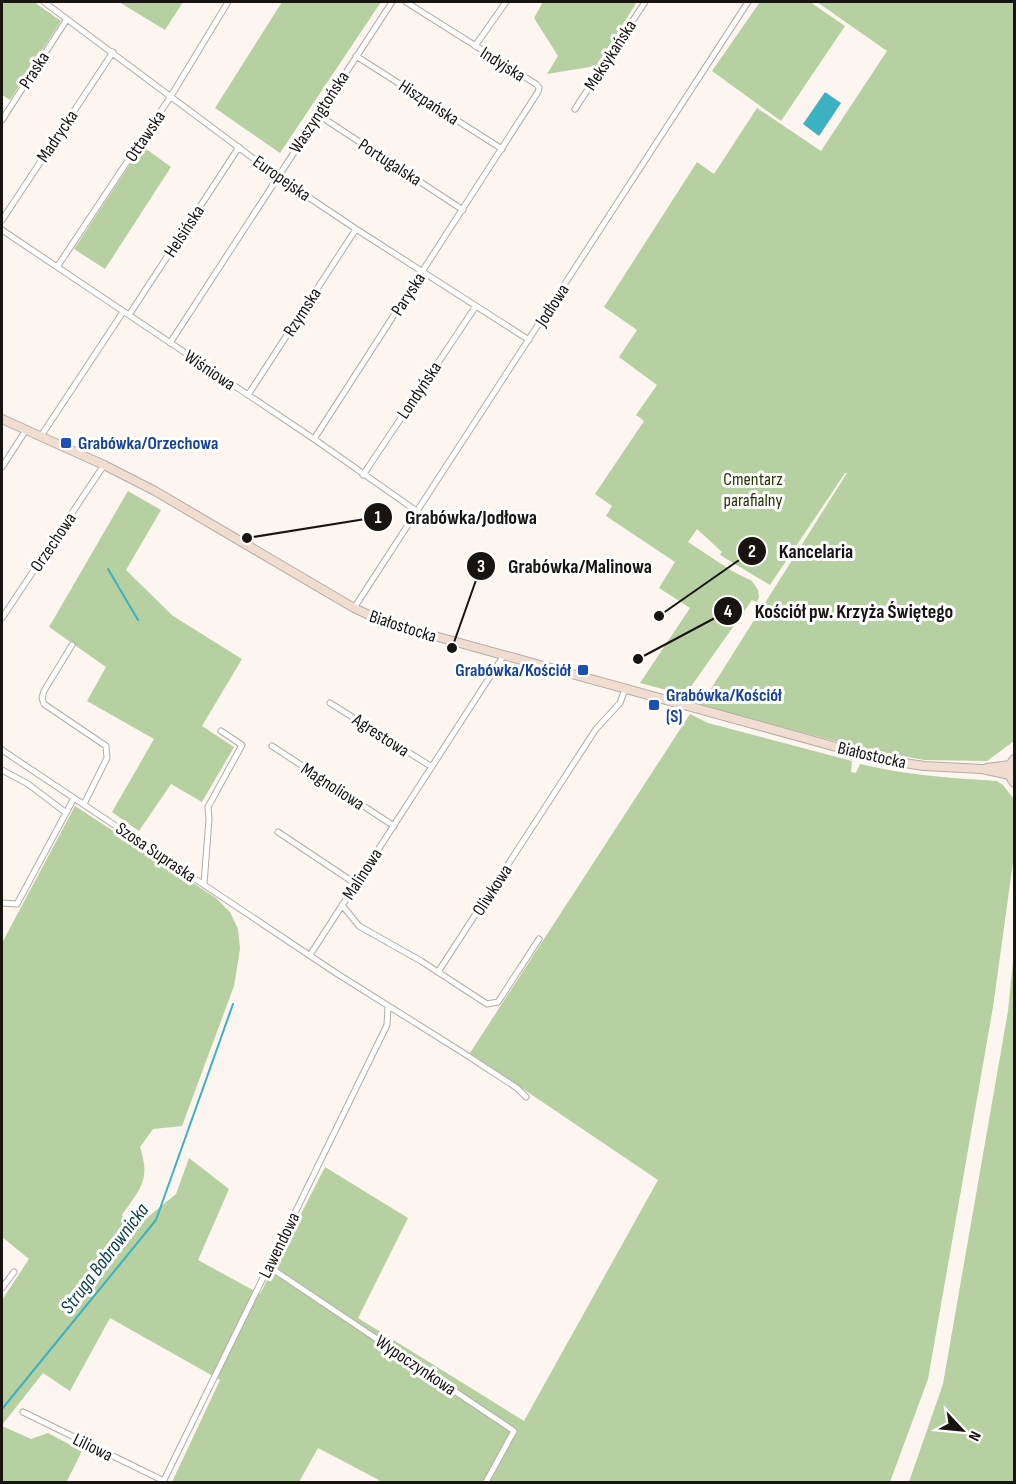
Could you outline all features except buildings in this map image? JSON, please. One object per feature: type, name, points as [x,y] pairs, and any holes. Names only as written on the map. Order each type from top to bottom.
[{"type":"street","name":"Europejska","points":[[44,2],[277,176],[529,340]]},
{"type":"street","name":"Ottawska","points":[[57,267],[171,96],[228,2]]},
{"type":"street","name":"Waszyngtońska","points":[[170,343],[392,2]]},
{"type":"street","name":"Indyjska","points":[[406,2],[539,88],[502,149]]},
{"type":"street","points":[[476,46],[506,2]]},
{"type":"street","name":"Meksykańska","points":[[575,109],[645,2]]},
{"type":"street","name":"Jodłowa","points":[[354,608],[748,2]]},
{"type":"street","name":"Praska","points":[[2,120],[67,19]]},
{"type":"street","name":"Madrycka","points":[[2,220],[113,52]]},
{"type":"street","name":"Hiszpańska","points":[[356,56],[502,149]]},
{"type":"street","name":"Portugalska","points":[[317,114],[463,210]]},
{"type":"street","name":"Helsińska","points":[[41,436],[239,147]]},
{"type":"street","name":"Paryska","points":[[314,439],[502,149]]},
{"type":"street","name":"Rzymska","points":[[248,395],[356,229]]},
{"type":"street","name":"Wiśniowa","points":[[2,230],[314,439],[418,512]]},
{"type":"street","name":"Londyńska","points":[[363,475],[476,306]]},
{"type":"street","name":"Białostocka","points":[[2,419],[104,465],[200,516],[354,608],[384,622],[898,762],[924,766],[982,769],[1012,779]]},
{"type":"street","points":[[2,467],[26,430]]},
{"type":"street","name":"Orzechowa","points":[[2,618],[104,465]]},
{"type":"street","points":[[72,645],[42,698],[45,704],[106,746],[107,758],[84,804]]},
{"type":"street","name":"Malinowa","points":[[310,955],[504,655]]},
{"type":"street","name":"Oliwkowa","points":[[438,972],[596,729],[620,703],[625,689]]},
{"type":"street","name":"Agrestowa","points":[[330,702],[432,767]]},
{"type":"street","points":[[204,884],[208,807],[242,746],[221,731]]},
{"type":"street","name":"Magnoliowa","points":[[272,746],[394,826]]},
{"type":"street","name":"Szosa Supraska","points":[[2,750],[310,955]]},
{"type":"street","points":[[1012,762],[1012,779]]},
{"type":"street","name":"Białostocka","points":[[982,769],[1012,762]]},
{"type":"street","points":[[2,770],[28,784],[65,812]]},
{"type":"street","points":[[2,903],[16,904],[74,798]]},
{"type":"street","points":[[278,832],[356,884]]},
{"type":"street","points":[[342,905],[359,926],[438,972],[487,1004],[498,1002],[539,939]]},
{"type":"street","points":[[310,955],[449,1043],[517,1088],[526,1097]]},
{"type":"street","name":"Lawendowa","points":[[164,1482],[387,1025],[388,1006]]},
{"type":"street","name":"Wypoczynkowa","points":[[268,1266],[514,1431],[486,1482]]},
{"type":"street","points":[[2,1288],[14,1272]]},
{"type":"street","name":"Liliowa","points":[[23,1412],[164,1482]]},
{"type":"green space","points":[[2,2],[34,2],[61,21],[10,100],[2,95]]},
{"type":"green space","points":[[119,2],[183,2],[165,30]]},
{"type":"green space","points":[[282,2],[381,2],[280,153],[215,108]]},
{"type":"green space","points":[[543,2],[637,2],[596,66],[547,74],[558,56],[534,18]]},
{"type":"green space","points":[[760,2],[810,2],[845,26],[781,121],[712,71]]},
{"type":"green space","name":"Cmentarz parafialny","points":[[817,2],[1014,2],[1014,741],[987,761],[924,760],[866,749],[700,706],[847,473],[770,585],[720,555],[722,552],[697,529],[688,542],[732,571],[752,581],[758,590],[759,597],[757,602],[752,600],[685,695],[640,683],[690,608],[659,588],[675,562],[606,516],[612,506],[595,494],[644,421],[636,415],[657,385],[619,357],[637,330],[604,307],[697,162],[714,174],[757,108],[821,151],[887,51]]},
{"type":"green space","points":[[142,146],[171,167],[105,269],[74,249]]},
{"type":"green space","points":[[128,491],[161,510],[126,570],[173,616],[242,659],[202,726],[234,747],[202,802],[171,784],[139,831],[112,812],[154,739],[87,701],[106,667],[49,627]]},
{"type":"green space","points":[[690,714],[708,723],[852,761],[851,772],[856,773],[860,764],[911,773],[997,781],[1013,798],[1014,855],[993,1007],[928,1379],[890,1482],[378,1482],[379,1480],[318,1448],[299,1482],[172,1482],[220,1380],[110,1318],[70,1391],[43,1373],[2,1425],[2,1300],[29,1259],[2,1237],[2,943],[75,806],[216,898],[230,912],[238,929],[240,949],[234,986],[182,1126],[153,1129],[140,1147],[144,1176],[139,1191],[122,1215],[127,1227],[148,1217],[176,1194],[189,1158],[229,1189],[198,1260],[260,1294],[325,1167],[408,1218],[358,1318],[524,1421],[658,1180],[470,1053]]},
{"type":"green space","points":[[1014,952],[1014,1482],[909,1482],[943,1384],[1008,1011]]},
{"type":"green space","points":[[2,1426],[31,1439],[48,1433],[82,1451],[68,1482],[2,1482]]},
{"type":"water","points":[[825,92],[841,103],[819,136],[803,124]]},
{"type":"waterway","name":"Struga Bobrownicka","points":[[108,569],[138,620]]},
{"type":"waterway","name":"Struga Bobrownicka","points":[[2,1409],[156,1220],[233,1004]]},
{"type":"place","name":"Grabówka/Orzechowa","points":[[66,443]]},
{"type":"place","name":"Grabówka/Jodłowa","points":[[247,538]]},
{"type":"place","name":"Kancelaria","points":[[659,616]]},
{"type":"place","name":"Grabówka/Malinowa","points":[[452,648]]},
{"type":"place","name":"Kościół pw. Krzyża Świętego","points":[[638,659]]},
{"type":"place","name":"Grabówka/Kościół","points":[[583,670]]},
{"type":"place","name":"Grabówka/Kościół (S)","points":[[654,705]]}]
